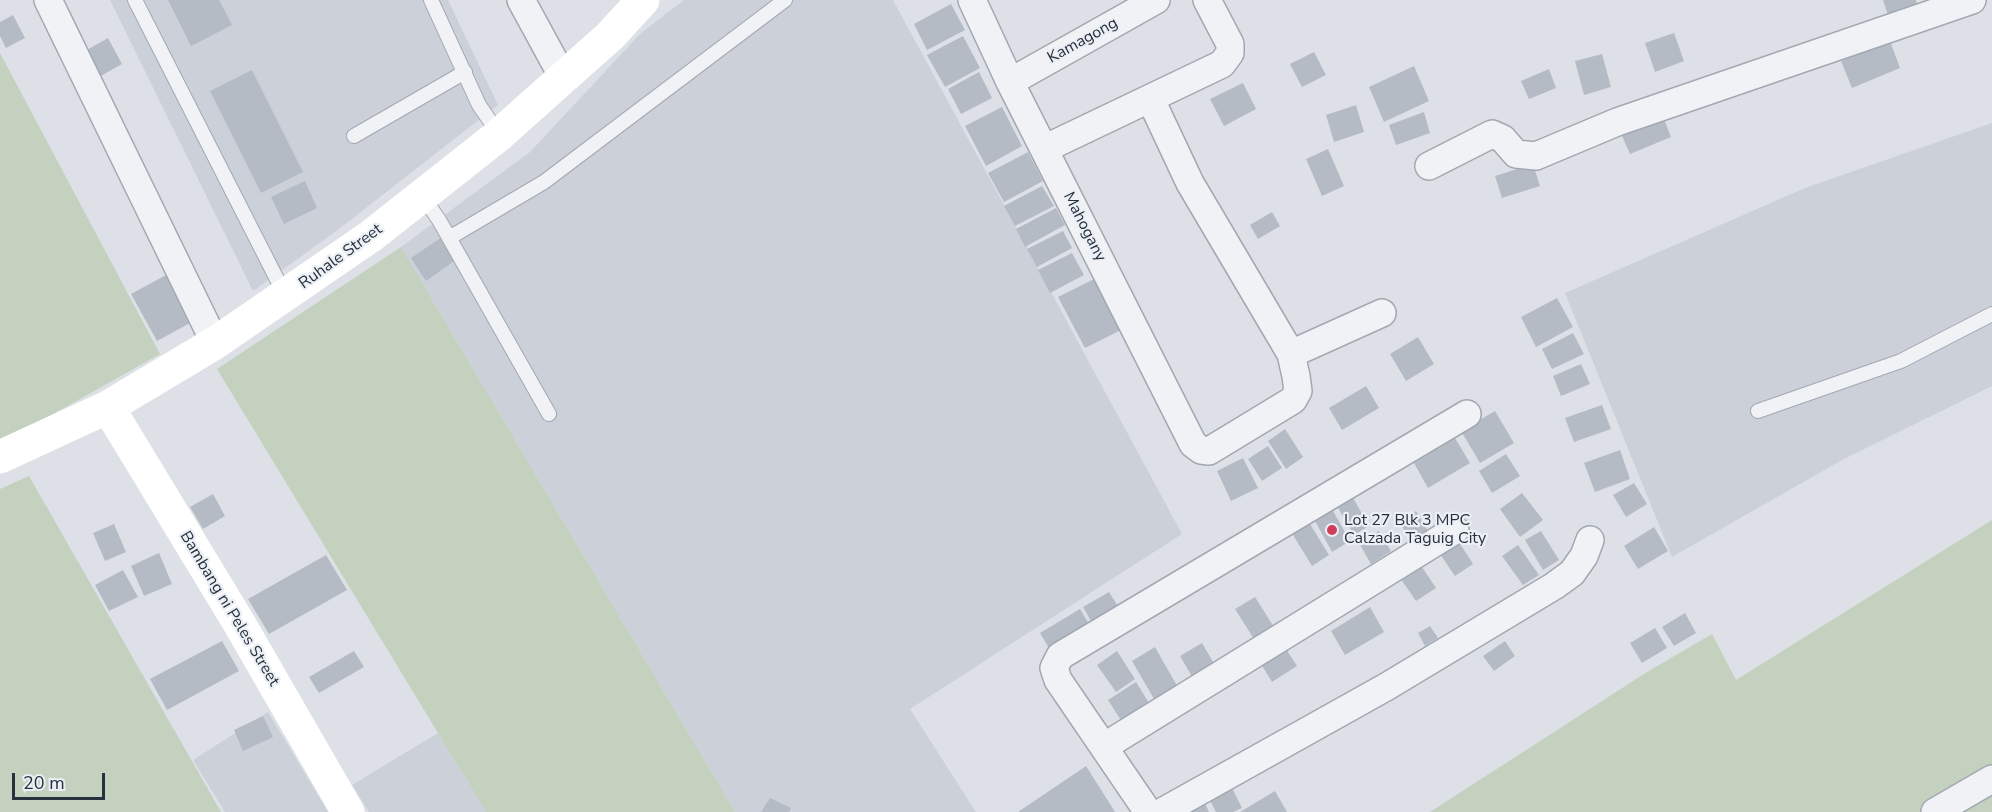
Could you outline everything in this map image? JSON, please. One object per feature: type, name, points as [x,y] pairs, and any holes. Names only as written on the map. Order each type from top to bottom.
[{"type":"street","points":[[48,0],[215,343]]},
{"type":"street","points":[[521,0],[564,78]]},
{"type":"street","name":"Ruhale Street","points":[[0,457],[108,407],[215,343],[286,296],[423,197],[499,135],[610,36],[643,0]]},
{"type":"street","name":"Kamagong","points":[[1010,82],[1156,0]]},
{"type":"street","points":[[1044,149],[1151,100],[1227,59],[1230,44],[1207,0]]},
{"type":"street","points":[[1429,166],[1492,134],[1503,139],[1515,154],[1536,156],[1617,122],[1972,0]]},
{"type":"street","name":"Mahogany","points":[[978,2],[1010,82],[1193,444],[1201,450],[1209,451],[1293,400],[1298,391],[1291,354]]},
{"type":"street","points":[[1151,100],[1190,183],[1291,354],[1382,313]]},
{"type":"street","name":"Bambang ni Peles Street","points":[[108,407],[239,624],[348,812]]},
{"type":"street","points":[[1148,812],[1058,680],[1054,668],[1060,656],[1467,414]]},
{"type":"street","points":[[1105,746],[1455,530]]},
{"type":"street","points":[[1162,812],[1386,687],[1554,586],[1572,573],[1584,556],[1590,540]]},
{"type":"street","points":[[1935,812],[1992,779]]},
{"type":"lane","points":[[135,0],[286,296]]},
{"type":"lane","points":[[431,0],[479,105],[499,135]]},
{"type":"lane","points":[[449,238],[544,182],[785,0]]},
{"type":"lane","points":[[354,136],[465,72]]},
{"type":"lane","points":[[423,197],[449,238],[549,414]]},
{"type":"lane","points":[[1758,411],[1901,361],[1992,314]]},
{"type":"shaded area","points":[[110,0],[448,0],[498,105],[335,232],[253,291]]},
{"type":"shaded area","points":[[684,0],[893,0],[1182,534],[910,709],[976,812],[735,812],[401,247],[530,152],[641,33]]},
{"type":"shaded area","points":[[1992,123],[1992,386],[1842,460],[1672,557],[1565,293],[1805,188]]},
{"type":"shaded area","points":[[268,712],[328,812],[225,812],[193,760]]},
{"type":"shaded area","points":[[438,733],[486,812],[369,812],[352,785]]},
{"type":"green space","points":[[0,53],[160,354],[0,444]]},
{"type":"green space","points":[[401,247],[735,812],[486,812],[217,369]]},
{"type":"green space","points":[[29,476],[221,812],[0,812],[0,489]]},
{"type":"green space","points":[[1992,520],[1992,812],[1430,812],[1647,672],[1712,634],[1736,680]]},
{"type":"building","points":[[168,0],[219,0],[232,25],[191,46]]},
{"type":"building","points":[[1883,0],[1916,0],[1918,7],[1889,18]]},
{"type":"building","points":[[951,4],[965,30],[927,50],[914,24]]},
{"type":"building","points":[[13,15],[25,38],[6,48],[0,36],[0,22]]},
{"type":"building","points":[[1674,33],[1684,61],[1655,72],[1645,43]]},
{"type":"building","points":[[963,36],[980,68],[945,87],[927,55]]},
{"type":"building","points":[[108,38],[122,64],[99,77],[85,51]]},
{"type":"building","points":[[1890,41],[1900,68],[1852,88],[1841,61]]},
{"type":"building","points":[[1314,52],[1326,75],[1302,87],[1290,64]]},
{"type":"building","points":[[1602,54],[1611,87],[1584,95],[1575,61]]},
{"type":"building","points":[[1414,66],[1429,101],[1384,122],[1369,87]]},
{"type":"building","points":[[1549,69],[1556,88],[1529,99],[1521,81]]},
{"type":"building","points":[[252,70],[303,172],[261,193],[210,91]]},
{"type":"building","points":[[979,72],[992,98],[961,114],[948,89]]},
{"type":"building","points":[[1243,83],[1256,109],[1224,126],[1210,99]]},
{"type":"building","points":[[1356,105],[1364,132],[1334,142],[1326,115]]},
{"type":"building","points":[[1002,107],[1022,146],[986,166],[965,126]]},
{"type":"building","points":[[1424,112],[1430,133],[1396,145],[1389,125]]},
{"type":"building","points":[[1664,119],[1671,137],[1630,154],[1622,136]]},
{"type":"building","points":[[1328,149],[1344,186],[1322,196],[1306,159]]},
{"type":"building","points":[[1028,152],[1043,181],[1004,202],[988,173]]},
{"type":"building","points":[[1533,164],[1540,186],[1502,198],[1495,176]]},
{"type":"building","points":[[305,181],[317,208],[284,224],[271,197]]},
{"type":"building","points":[[1042,186],[1054,206],[1015,226],[1004,206]]},
{"type":"building","points":[[1056,208],[1065,225],[1025,247],[1016,229]]},
{"type":"building","points":[[1272,212],[1280,226],[1258,239],[1250,225]]},
{"type":"building","points":[[1063,231],[1072,248],[1037,267],[1027,249]]},
{"type":"building","points":[[442,237],[457,259],[426,281],[411,258]]},
{"type":"building","points":[[1072,253],[1084,275],[1050,293],[1038,270]]},
{"type":"building","points":[[166,275],[192,322],[157,341],[131,294]]},
{"type":"building","points":[[1094,279],[1121,330],[1085,348],[1058,297]]},
{"type":"building","points":[[1557,298],[1573,327],[1536,347],[1521,317]]},
{"type":"building","points":[[1573,333],[1584,354],[1552,369],[1542,349]]},
{"type":"building","points":[[1418,337],[1434,364],[1406,381],[1390,354]]},
{"type":"building","points":[[1581,364],[1590,384],[1561,396],[1553,376]]},
{"type":"building","points":[[1366,386],[1379,408],[1342,430],[1329,408]]},
{"type":"building","points":[[1602,405],[1611,429],[1574,442],[1565,418]]},
{"type":"building","points":[[1495,411],[1514,443],[1480,463],[1461,431]]},
{"type":"building","points":[[1285,429],[1303,457],[1286,469],[1268,441]]},
{"type":"building","points":[[1455,438],[1470,463],[1428,488],[1414,463]]},
{"type":"building","points":[[1268,446],[1282,468],[1262,481],[1248,459]]},
{"type":"building","points":[[1620,450],[1630,479],[1595,492],[1584,463]]},
{"type":"building","points":[[1506,454],[1520,476],[1492,493],[1479,471]]},
{"type":"building","points":[[1243,458],[1258,488],[1231,501],[1217,471]]},
{"type":"building","points":[[1634,483],[1647,504],[1626,517],[1613,495]]},
{"type":"building","points":[[1522,493],[1543,520],[1520,537],[1500,509]]},
{"type":"building","points":[[213,494],[225,516],[203,529],[190,507]]},
{"type":"building","points":[[1352,496],[1369,526],[1354,535],[1337,506]]},
{"type":"building","name":"Lot 27 Blk 3 MPC Calzada Taguig City","points":[[1332,509],[1350,541],[1332,552],[1314,519]]},
{"type":"building","points":[[1416,511],[1431,536],[1414,546],[1399,521]]},
{"type":"building","points":[[1307,519],[1329,555],[1312,566],[1290,530]]},
{"type":"building","points":[[114,524],[126,552],[105,561],[93,533]]},
{"type":"building","points":[[1654,527],[1668,551],[1638,569],[1624,546]]},
{"type":"building","points":[[1379,531],[1391,551],[1371,564],[1359,543]]},
{"type":"building","points":[[1541,531],[1559,560],[1543,570],[1525,540]]},
{"type":"building","points":[[1457,539],[1473,564],[1455,576],[1438,551]]},
{"type":"building","points":[[1518,545],[1539,575],[1523,585],[1502,556]]},
{"type":"building","points":[[159,553],[172,584],[144,596],[131,566]]},
{"type":"building","points":[[326,555],[347,590],[269,634],[248,599]]},
{"type":"building","points":[[1416,558],[1436,588],[1416,601],[1396,572]]},
{"type":"building","points":[[123,570],[138,597],[109,611],[95,585]]},
{"type":"building","points":[[1109,592],[1126,619],[1099,635],[1083,607]]},
{"type":"building","points":[[1255,597],[1274,627],[1254,639],[1235,609]]},
{"type":"building","points":[[1370,607],[1384,632],[1345,655],[1331,631]]},
{"type":"building","points":[[1080,609],[1095,634],[1055,658],[1040,633]]},
{"type":"building","points":[[1685,613],[1696,633],[1674,646],[1662,627]]},
{"type":"building","points":[[1430,626],[1438,638],[1425,646],[1418,633]]},
{"type":"building","points":[[1655,628],[1667,648],[1642,663],[1630,643]]},
{"type":"building","points":[[222,641],[239,671],[167,710],[150,679]]},
{"type":"building","points":[[1505,641],[1515,656],[1494,671],[1483,656]]},
{"type":"building","points":[[1202,643],[1216,667],[1194,680],[1180,656]]},
{"type":"building","points":[[1155,647],[1180,691],[1157,704],[1132,661]]},
{"type":"building","points":[[1286,649],[1297,666],[1272,682],[1261,664]]},
{"type":"building","points":[[354,651],[364,667],[319,693],[309,677]]},
{"type":"building","points":[[1117,651],[1135,679],[1116,692],[1097,665]]},
{"type":"building","points":[[1136,682],[1154,711],[1126,728],[1108,700]]},
{"type":"building","points":[[263,716],[273,737],[243,751],[234,730]]},
{"type":"building","points":[[1086,766],[1115,812],[1018,812]]},
{"type":"building","points":[[1229,782],[1242,808],[1233,812],[1216,812],[1206,793]]},
{"type":"building","points":[[1275,791],[1287,812],[1240,812]]},
{"type":"building","points":[[1202,797],[1209,812],[1176,812]]},
{"type":"building","points":[[770,798],[791,808],[789,812],[761,812]]},
{"type":"place","name":"Lot 27 Blk 3 MPC Calzada Taguig City","points":[[1332,530]]}]
